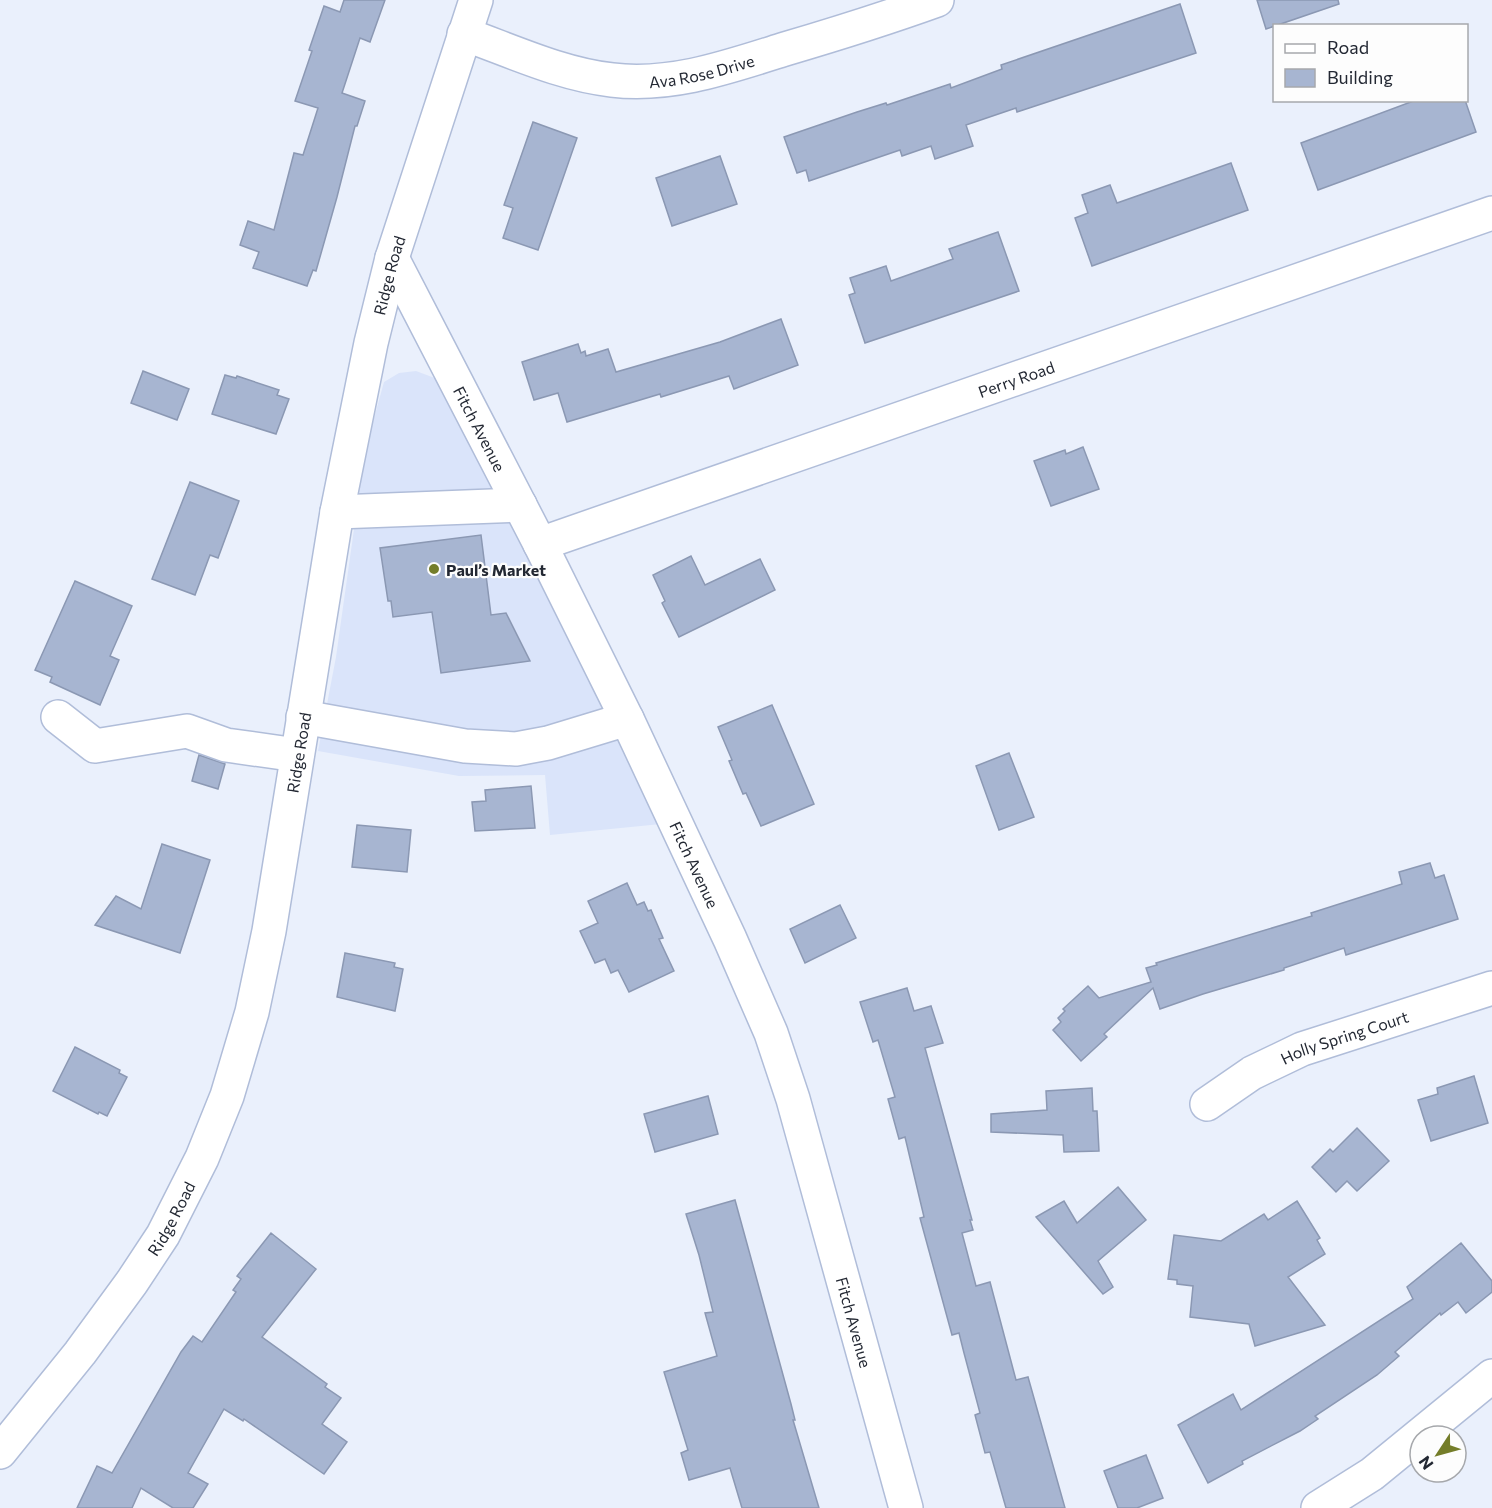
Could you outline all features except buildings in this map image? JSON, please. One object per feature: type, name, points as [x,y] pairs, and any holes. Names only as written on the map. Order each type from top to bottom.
[{"type":"street","name":"Ridge Road","points":[[0,1452],[80,1353],[163,1235],[202,1158],[227,1096],[252,1012],[269,931],[337,512],[371,343],[392,258],[476,0]]},
{"type":"street","name":"Ava Rose Drive","points":[[464,34],[570,73],[611,80],[642,82],[700,75],[881,20],[937,0]]},
{"type":"street","name":"Perry Road","points":[[540,544],[1492,213]]},
{"type":"street","name":"Fitch Avenue","points":[[392,258],[540,544],[627,719],[726,928],[771,1033],[793,1100],[906,1508]]},
{"type":"street","points":[[337,512],[520,505]]},
{"type":"street","points":[[58,717],[96,746],[187,731],[226,745],[297,755]]},
{"type":"street","points":[[303,717],[465,746],[516,749],[548,743],[627,719]]},
{"type":"street","name":"Holly Spring Court","points":[[1207,1104],[1252,1073],[1302,1048],[1492,988]]},
{"type":"street","points":[[1318,1508],[1372,1474],[1492,1376]]},
{"type":"shaded area","points":[[416,371],[440,380],[661,824],[550,835],[545,775],[459,776],[318,751],[336,657],[365,451],[384,382],[399,373]]},
{"type":"place","name":"Paul’s Market","points":[[434,569]]}]
